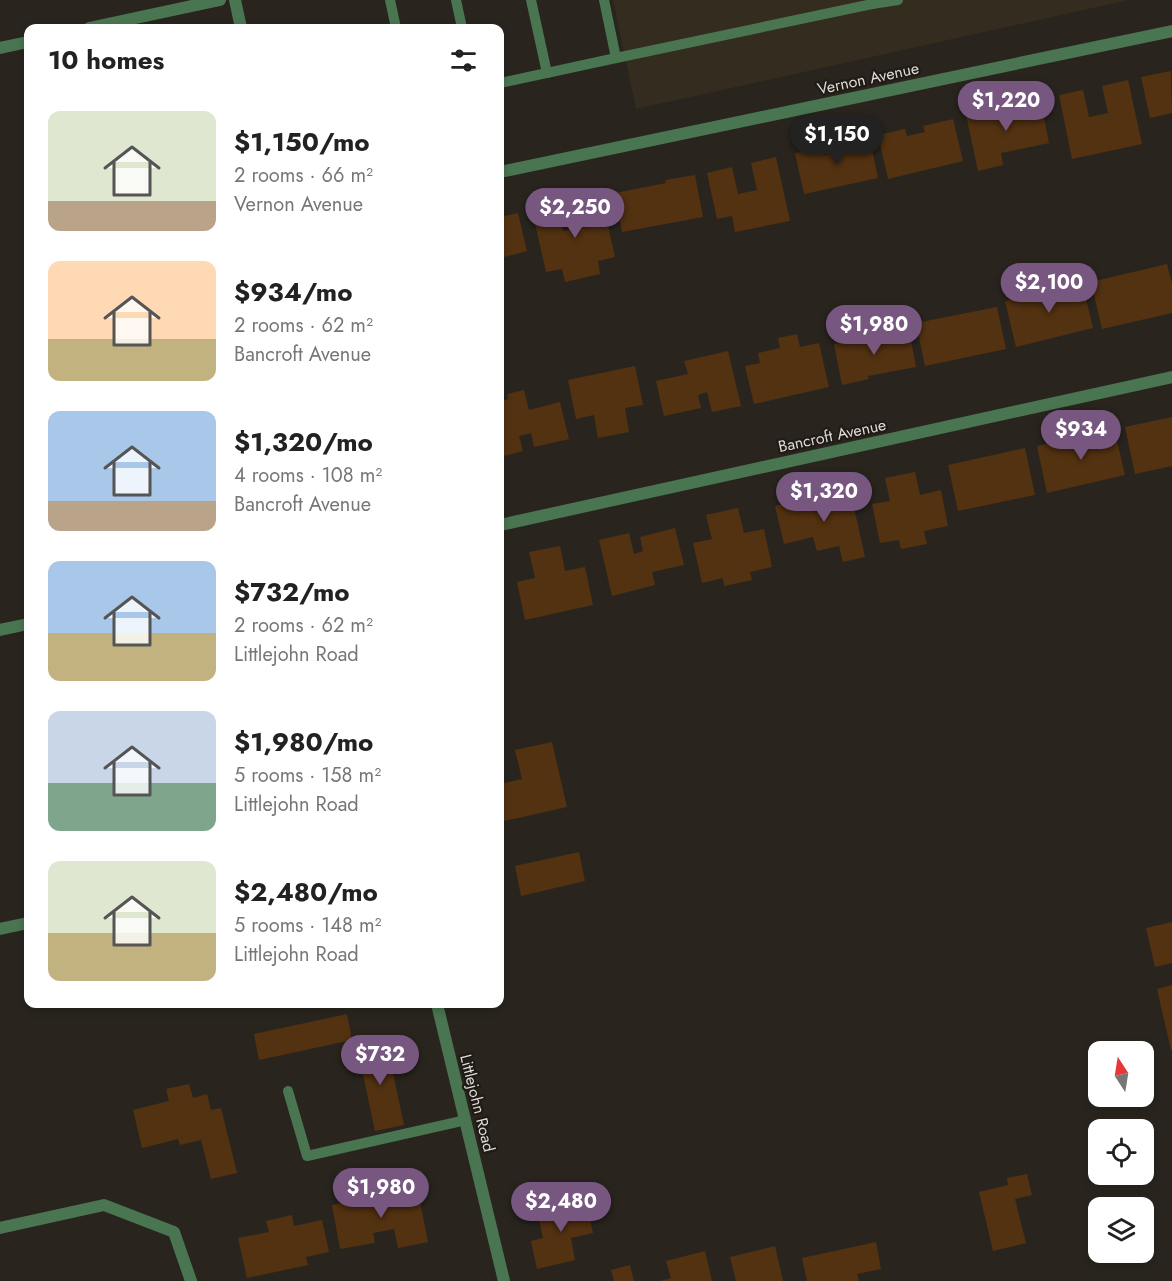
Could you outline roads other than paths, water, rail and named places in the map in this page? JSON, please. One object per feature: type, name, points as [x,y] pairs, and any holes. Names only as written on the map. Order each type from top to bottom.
[{"type":"street","points":[[108,24],[220,0]]},
{"type":"street","points":[[235,0],[240,24]]},
{"type":"street","name":"Vernon Avenue","points":[[504,171],[1172,31]]},
{"type":"street","points":[[0,48],[24,43]]},
{"type":"street","name":"Bancroft Avenue","points":[[504,524],[1172,377]]},
{"type":"street","points":[[0,630],[24,625]]},
{"type":"street","points":[[0,929],[24,924]]},
{"type":"street","name":"Littlejohn Road","points":[[438,1008],[504,1281]]},
{"type":"street","points":[[0,1228],[104,1205],[174,1232],[191,1281]]},
{"type":"lane","points":[[390,0],[395,24]]},
{"type":"lane","points":[[456,0],[461,24]]},
{"type":"lane","points":[[531,0],[547,73]]},
{"type":"lane","points":[[604,0],[616,58]]},
{"type":"lane","points":[[504,82],[872,2],[898,0]]},
{"type":"lane","points":[[288,1091],[307,1156],[466,1120]]}]
